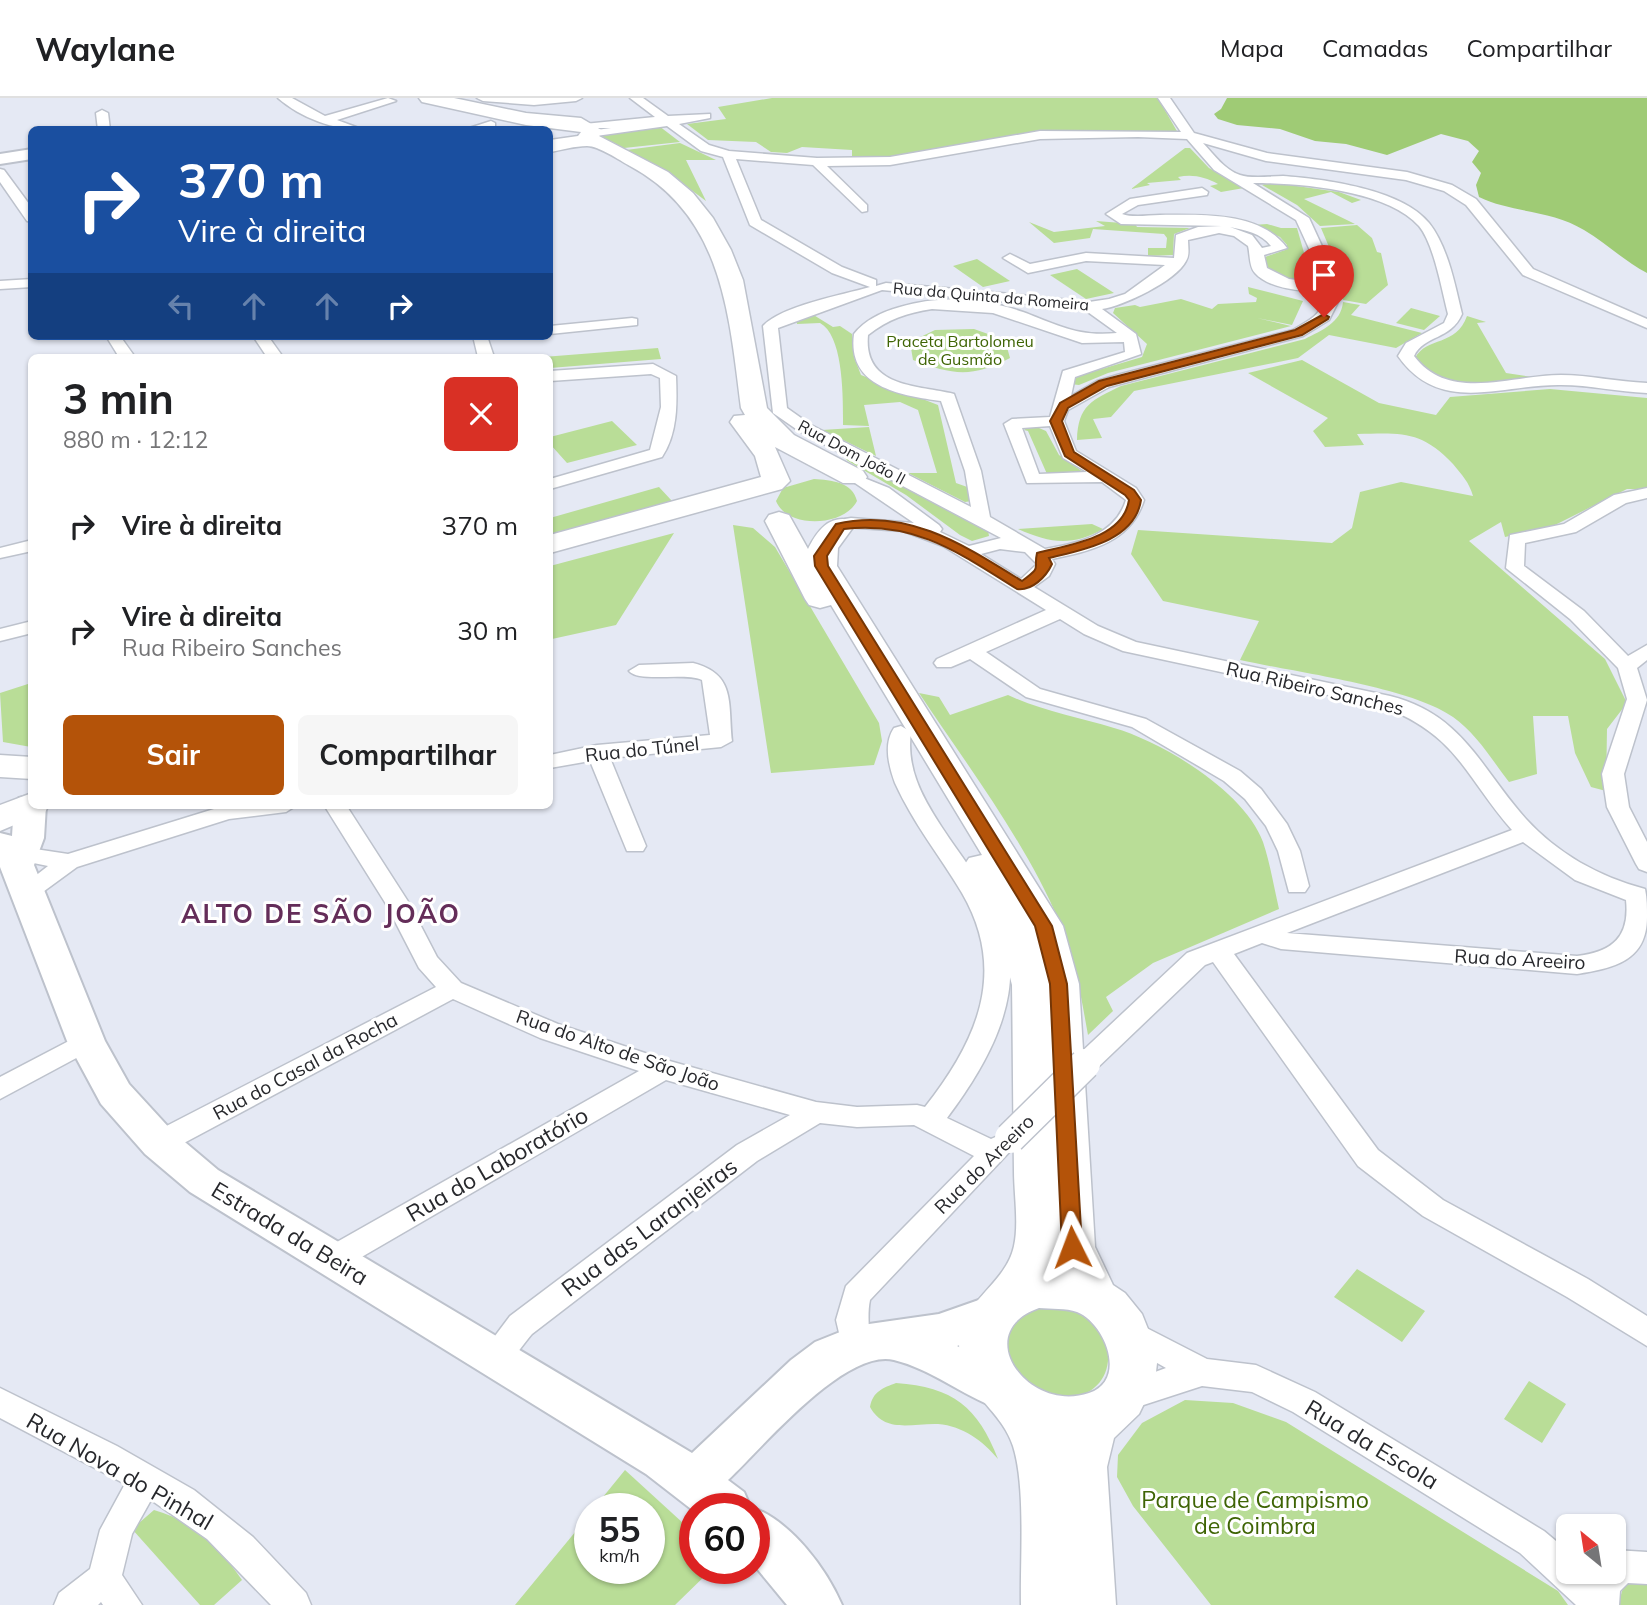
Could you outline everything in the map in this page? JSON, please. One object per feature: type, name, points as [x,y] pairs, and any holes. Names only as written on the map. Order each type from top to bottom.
[{"type":"main road","points":[[428,98],[555,122],[577,138],[636,171],[678,205],[695,225],[706,248],[723,316],[737,410],[749,433],[764,448],[774,482]]},
{"type":"main road","points":[[396,100],[503,120],[517,126]]},
{"type":"main road","points":[[540,126],[555,122]]},
{"type":"main road","points":[[577,138],[662,177],[702,214],[718,241],[729,271],[744,337],[754,408],[762,423],[778,436],[858,480],[874,500],[872,509],[845,525],[823,547],[822,566],[1044,926],[1059,984],[1072,1247],[1081,1273],[1133,1344],[1136,1367],[1132,1383],[1091,1427],[1081,1467],[1088,1605]]},
{"type":"main road","points":[[671,511],[704,497],[728,482],[745,462],[749,433]]},
{"type":"main road","points":[[553,543],[789,476],[820,472],[858,480]]},
{"type":"main road","points":[[774,482],[764,491],[761,500],[764,510],[776,520],[802,569],[1001,900],[1022,946],[1032,985],[1038,1245],[1028,1271],[983,1338],[985,1363],[1036,1438],[1044,1464],[1048,1605]]},
{"type":"main road","points":[[553,554],[689,518],[725,515],[776,520],[808,528],[845,525]]},
{"type":"main road","points":[[1003,1306],[1039,1288],[1068,1289],[1111,1314]]},
{"type":"main road","points":[[1009,1398],[1049,1419],[1080,1420],[1114,1405]]},
{"type":"street","points":[[284,98],[324,120],[344,126]]},
{"type":"street","points":[[483,98],[534,102],[576,98]]},
{"type":"street","points":[[636,98],[705,148],[728,155],[817,162],[909,160],[983,143],[1052,134],[1189,136],[1266,157],[1406,176],[1448,188],[1471,202],[1528,272],[1647,324]]},
{"type":"street","points":[[1106,477],[1033,479],[1012,424],[1060,413],[1113,381],[1298,332],[1324,317],[1331,302],[1319,255],[1302,218],[1218,167],[1189,136],[1164,98]]},
{"type":"street","points":[[324,120],[396,100]]},
{"type":"street","points":[[102,113],[104,126]]},
{"type":"street","points":[[577,138],[665,121]]},
{"type":"street","points":[[487,126],[491,125]]},
{"type":"street","points":[[0,159],[28,155]]},
{"type":"street","name":"Rua da Quinta da Romeira","points":[[728,155],[755,222],[837,270],[877,286],[1089,306],[1125,299],[1179,262],[1182,254],[1181,239],[1209,230],[1243,236],[1254,245],[1260,270],[1270,278],[1290,285],[1327,288]]},
{"type":"street","points":[[817,162],[862,208]]},
{"type":"street","points":[[0,173],[17,207],[28,215]]},
{"type":"street","points":[[1238,179],[1283,180],[1336,188],[1394,206],[1426,225],[1455,314],[1450,326],[1411,346],[1406,356],[1420,374],[1469,389],[1561,380],[1647,388]]},
{"type":"street","points":[[1202,192],[1135,202],[1116,209],[1114,214],[1121,220],[1233,222],[1269,236],[1280,248],[1256,253]]},
{"type":"street","points":[[1010,258],[1028,269],[1115,250],[1142,251]]},
{"type":"street","points":[[1086,257],[1179,262]]},
{"type":"street","points":[[0,285],[28,283]]},
{"type":"street","name":"Rua Dom João II","points":[[877,286],[783,318],[770,326],[779,410],[807,429],[982,519],[1025,545]]},
{"type":"street","points":[[982,519],[972,471],[948,397],[915,392],[874,378],[867,370],[862,357],[861,334],[890,314],[927,307],[970,306],[1009,312],[1083,339],[1131,337]]},
{"type":"street","points":[[1042,555],[1093,543],[1126,522],[1135,500],[1130,492],[1069,454],[1060,413],[1063,385],[1068,374],[1133,354],[1131,337],[1089,306]]},
{"type":"street","points":[[553,330],[632,322]]},
{"type":"street","points":[[553,376],[635,368],[653,369],[668,376],[669,407],[661,445],[656,453],[553,483]]},
{"type":"street","name":"Rua Ribeiro Sanches","points":[[858,480],[883,492],[949,542],[1100,635],[1130,647],[1390,702],[1428,716],[1458,740],[1526,833],[1581,875],[1603,886],[1642,892]]},
{"type":"street","points":[[1647,493],[1620,499],[1570,528],[1516,539],[1515,568],[1577,615],[1627,666],[1637,699],[1613,774],[1618,807],[1647,864]]},
{"type":"street","name":"Rua Ribeiro Sanches","points":[[845,525],[905,526],[949,542]]},
{"type":"street","points":[[968,553],[995,543],[1025,545],[1042,555],[1046,564],[1042,572],[1022,587]]},
{"type":"street","points":[[0,553],[28,546]]},
{"type":"street","points":[[944,663],[1061,611]]},
{"type":"street","points":[[0,635],[28,627]]},
{"type":"street","points":[[972,651],[1033,693],[1139,723],[1232,776],[1253,794],[1276,824],[1289,851],[1297,886]]},
{"type":"street","points":[[1627,666],[1647,651]]},
{"type":"street","name":"Rua do Túnel","points":[[553,760],[597,752],[721,741],[716,688],[711,676],[693,669],[639,671]]},
{"type":"street","points":[[901,732],[898,744],[901,775],[929,827],[979,902],[994,933],[999,984],[992,1021],[956,1087],[930,1121]]},
{"type":"street","points":[[597,752],[635,846]]},
{"type":"street","points":[[17,863],[28,838],[21,809]]},
{"type":"street","points":[[17,863],[69,862],[228,809]]},
{"type":"street","name":"Rua do Alto de São João","points":[[338,809],[397,903],[428,962],[452,989],[550,1031],[663,1069],[816,1112],[857,1117],[917,1115],[1002,1146]]},
{"type":"street","name":"Rua do Areeiro","points":[[875,1343],[851,1321],[856,1296],[1002,1146],[1178,972],[1196,959],[1258,933],[1526,833]]},
{"type":"street","points":[[17,863],[69,862]]},
{"type":"street","name":"Estrada da Beira","points":[[17,863],[86,1041],[115,1094],[159,1143],[204,1181],[331,1260],[495,1356],[708,1493]]},
{"type":"street","name":"Rua do Areeiro","points":[[1258,933],[1281,941],[1577,965],[1605,962],[1642,938],[1642,892]]},
{"type":"street","points":[[1217,950],[1368,1158],[1384,1174],[1464,1225],[1647,1333]]},
{"type":"street","name":"Rua do Casal da Rocha","points":[[159,1143],[452,989]]},
{"type":"street","points":[[0,1089],[86,1041]]},
{"type":"street","name":"Rua do Laboratório","points":[[331,1260],[663,1069]]},
{"type":"street","name":"Rua das Laranjeiras","points":[[495,1356],[521,1325],[581,1278],[747,1153],[816,1112]]},
{"type":"street","points":[[713,1493],[807,1374],[831,1356],[875,1343],[939,1334],[1003,1306]]},
{"type":"street","name":"Rua da Escola","points":[[1111,1314],[1202,1371],[1256,1379],[1304,1402],[1532,1542],[1568,1572],[1600,1605]]},
{"type":"street","points":[[875,1343],[936,1356],[1009,1398]]},
{"type":"street","name":"Rua da Escola","points":[[1114,1405],[1163,1382],[1202,1371]]},
{"type":"street","name":"Rua Nova do Pinhal","points":[[0,1402],[145,1480],[206,1517],[243,1550],[294,1605]]},
{"type":"street","points":[[71,1605],[104,1579],[117,1530],[145,1480]]},
{"type":"street","name":"Rua da Escola","points":[[1532,1542],[1556,1550]]},
{"type":"street","points":[[770,1548],[817,1605]]},
{"type":"street","name":"Rua da Escola","points":[[1600,1605],[1601,1590],[1608,1577],[1627,1567]]},
{"type":"street","points":[[104,1579],[125,1605]]},
{"type":"green space","points":[[772,98],[1158,98],[1178,133],[1063,132],[921,155],[852,159],[852,150],[802,147],[787,153],[771,152],[756,142],[708,140],[687,124],[726,119],[718,107]]},
{"type":"green space","points":[[1227,98],[1647,98],[1647,273],[1572,223],[1479,197],[1476,185],[1481,173],[1472,162],[1479,151],[1468,141],[1441,134],[1387,155],[1346,144],[1315,141],[1280,129],[1237,125],[1218,119],[1214,114],[1221,109]]},
{"type":"green space","points":[[659,126],[680,142],[624,148],[602,137],[608,133]]},
{"type":"green space","points":[[680,143],[716,160],[686,160],[706,201],[666,171],[626,150]]},
{"type":"green space","points":[[1185,148],[1190,148],[1209,168],[1244,188],[1221,192],[1210,186],[1218,184],[1189,176],[1178,177],[1181,180],[1147,183],[1150,185],[1131,189]]},
{"type":"green space","points":[[1269,182],[1339,192],[1361,200],[1352,203],[1331,192],[1304,199],[1355,224],[1320,226],[1297,205],[1262,185]]},
{"type":"green space","points":[[1096,221],[1135,224],[1137,227],[1190,228],[1174,234],[1173,255],[1148,256],[1148,248],[1166,248],[1167,238],[1164,234],[1093,229],[1090,238],[1054,243],[1029,222],[1054,232],[1105,226]]},
{"type":"green space","points":[[1267,224],[1281,228],[1297,228],[1312,281],[1291,280],[1267,267],[1265,257],[1285,250],[1287,245],[1280,237],[1253,225]]},
{"type":"green space","points":[[1357,225],[1372,238],[1377,252],[1381,253],[1388,285],[1366,304],[1343,300],[1332,254],[1321,228]]},
{"type":"green space","points":[[977,259],[1010,281],[983,287],[953,266]]},
{"type":"green space","points":[[1077,269],[1114,293],[1086,299],[1050,275]]},
{"type":"green space","points":[[1248,287],[1303,301],[1292,325],[1257,318],[1291,326],[1108,373],[1079,385],[1070,384],[1078,376],[1142,357],[1147,344],[1113,313],[1115,308],[1135,305],[1140,307],[1181,299],[1212,309],[1218,304],[1256,302],[1257,298],[1249,294]]},
{"type":"green space","points":[[1343,302],[1360,305],[1351,315],[1422,333],[1396,348],[1329,335],[1298,358],[1134,391],[1111,417],[1093,419],[1102,438],[1077,440],[1084,411],[1102,395],[1121,386],[1305,339],[1335,321]]},
{"type":"green space","points":[[1411,308],[1440,316],[1424,330],[1396,323]]},
{"type":"green space","points":[[812,314],[833,327],[840,326],[852,334],[854,357],[861,375],[938,405],[956,483],[970,488],[972,501],[965,502],[908,473],[937,473],[918,410],[900,402],[864,405],[869,426],[843,425],[840,369],[834,341],[820,323],[797,324],[796,319]]},
{"type":"green space","points":[[1467,316],[1486,322],[1477,323],[1506,373],[1532,377],[1484,383],[1457,383],[1443,379],[1415,358],[1420,351],[1456,333]]},
{"type":"green space","name":"Praceta Bartolomeu de Gusmão","points":[[974,329],[1005,340],[1010,358],[984,369],[962,372],[940,369],[913,360],[910,342],[935,330]]},
{"type":"green space","points":[[658,348],[661,359],[553,368],[553,356]]},
{"type":"green space","points":[[1302,360],[1379,403],[1436,415],[1450,397],[1550,389],[1647,398],[1647,489],[1627,489],[1553,526],[1505,537],[1501,522],[1469,541],[1605,659],[1627,703],[1607,729],[1606,791],[1591,787],[1575,753],[1568,716],[1533,716],[1537,774],[1509,782],[1469,731],[1434,706],[1381,689],[1240,660],[1259,621],[1163,601],[1131,554],[1138,530],[1332,543],[1352,528],[1360,492],[1401,482],[1473,496],[1453,464],[1420,439],[1386,433],[1357,434],[1364,445],[1325,447],[1313,431],[1328,418],[1248,373]]},
{"type":"green space","points":[[612,421],[637,445],[567,463],[553,447],[553,436]]},
{"type":"green space","points":[[1032,425],[1046,431],[1059,455],[1083,472],[1047,474],[1028,431],[1024,430]]},
{"type":"green space","points":[[869,427],[876,456],[822,430]]},
{"type":"green space","points":[[837,451],[981,526],[988,530],[989,536],[972,541],[960,535],[906,495],[848,461]]},
{"type":"green space","points":[[814,479],[834,481],[846,486],[857,501],[850,510],[829,520],[803,520],[782,510],[776,501],[783,488]]},
{"type":"green space","points":[[659,487],[672,501],[553,534],[553,517]]},
{"type":"green space","points":[[1092,524],[1103,529],[1070,541],[1051,540],[1018,529]]},
{"type":"green space","points":[[733,525],[753,528],[775,547],[879,723],[882,741],[874,765],[771,773]]},
{"type":"green space","points":[[674,533],[616,625],[553,639],[553,565]]},
{"type":"green space","points":[[28,684],[28,746],[3,742],[0,693]]},
{"type":"green space","points":[[919,693],[939,697],[950,715],[1008,695],[1047,710],[1134,735],[1178,757],[1221,788],[1253,823],[1263,842],[1279,909],[1153,963],[1106,997],[1113,1011],[1088,1035],[1069,948],[1045,891],[994,804]]},
{"type":"green space","points":[[1357,1269],[1425,1311],[1402,1342],[1334,1297]]},
{"type":"green space","points":[[1053,1306],[1080,1314],[1097,1328],[1106,1346],[1108,1364],[1101,1380],[1087,1392],[1067,1398],[1040,1394],[1010,1371],[1007,1344],[1011,1325],[1025,1313]]},
{"type":"green space","points":[[1529,1381],[1566,1404],[1542,1443],[1504,1419]]},
{"type":"green space","points":[[896,1383],[933,1389],[961,1403],[982,1426],[998,1459],[986,1446],[964,1431],[947,1425],[900,1425],[883,1421],[870,1407],[871,1402],[879,1391]]},
{"type":"green space","name":"Parque de Campismo de Coimbra","points":[[1185,1400],[1233,1403],[1286,1422],[1558,1591],[1568,1605],[1211,1605],[1133,1506],[1117,1477],[1118,1455],[1142,1423]]},
{"type":"green space","points":[[625,1470],[650,1493],[606,1493]]},
{"type":"green space","points":[[665,1507],[679,1519],[679,1584],[697,1584],[675,1605],[515,1605],[574,1533],[574,1584],[665,1584]]},
{"type":"green space","points":[[154,1510],[193,1528],[225,1557],[242,1580],[214,1605],[200,1605],[132,1529]]},
{"type":"green space","points":[[1632,1581],[1647,1581],[1647,1605],[1618,1605],[1623,1588]]},
{"type":"district","name":"ALTO DE SÃO JOÃO","points":[[321,913]]},
{"type":"route","points":[[1072,1247],[1059,984],[1044,926],[822,566],[820,556],[823,547],[840,526],[850,523],[905,526],[923,530],[949,542],[1022,587],[1042,572],[1046,564],[1042,555],[1093,543],[1126,522],[1134,509],[1135,500],[1130,492],[1069,454],[1056,421],[1064,405],[1103,384],[1123,377],[1298,332],[1324,317]]}]
